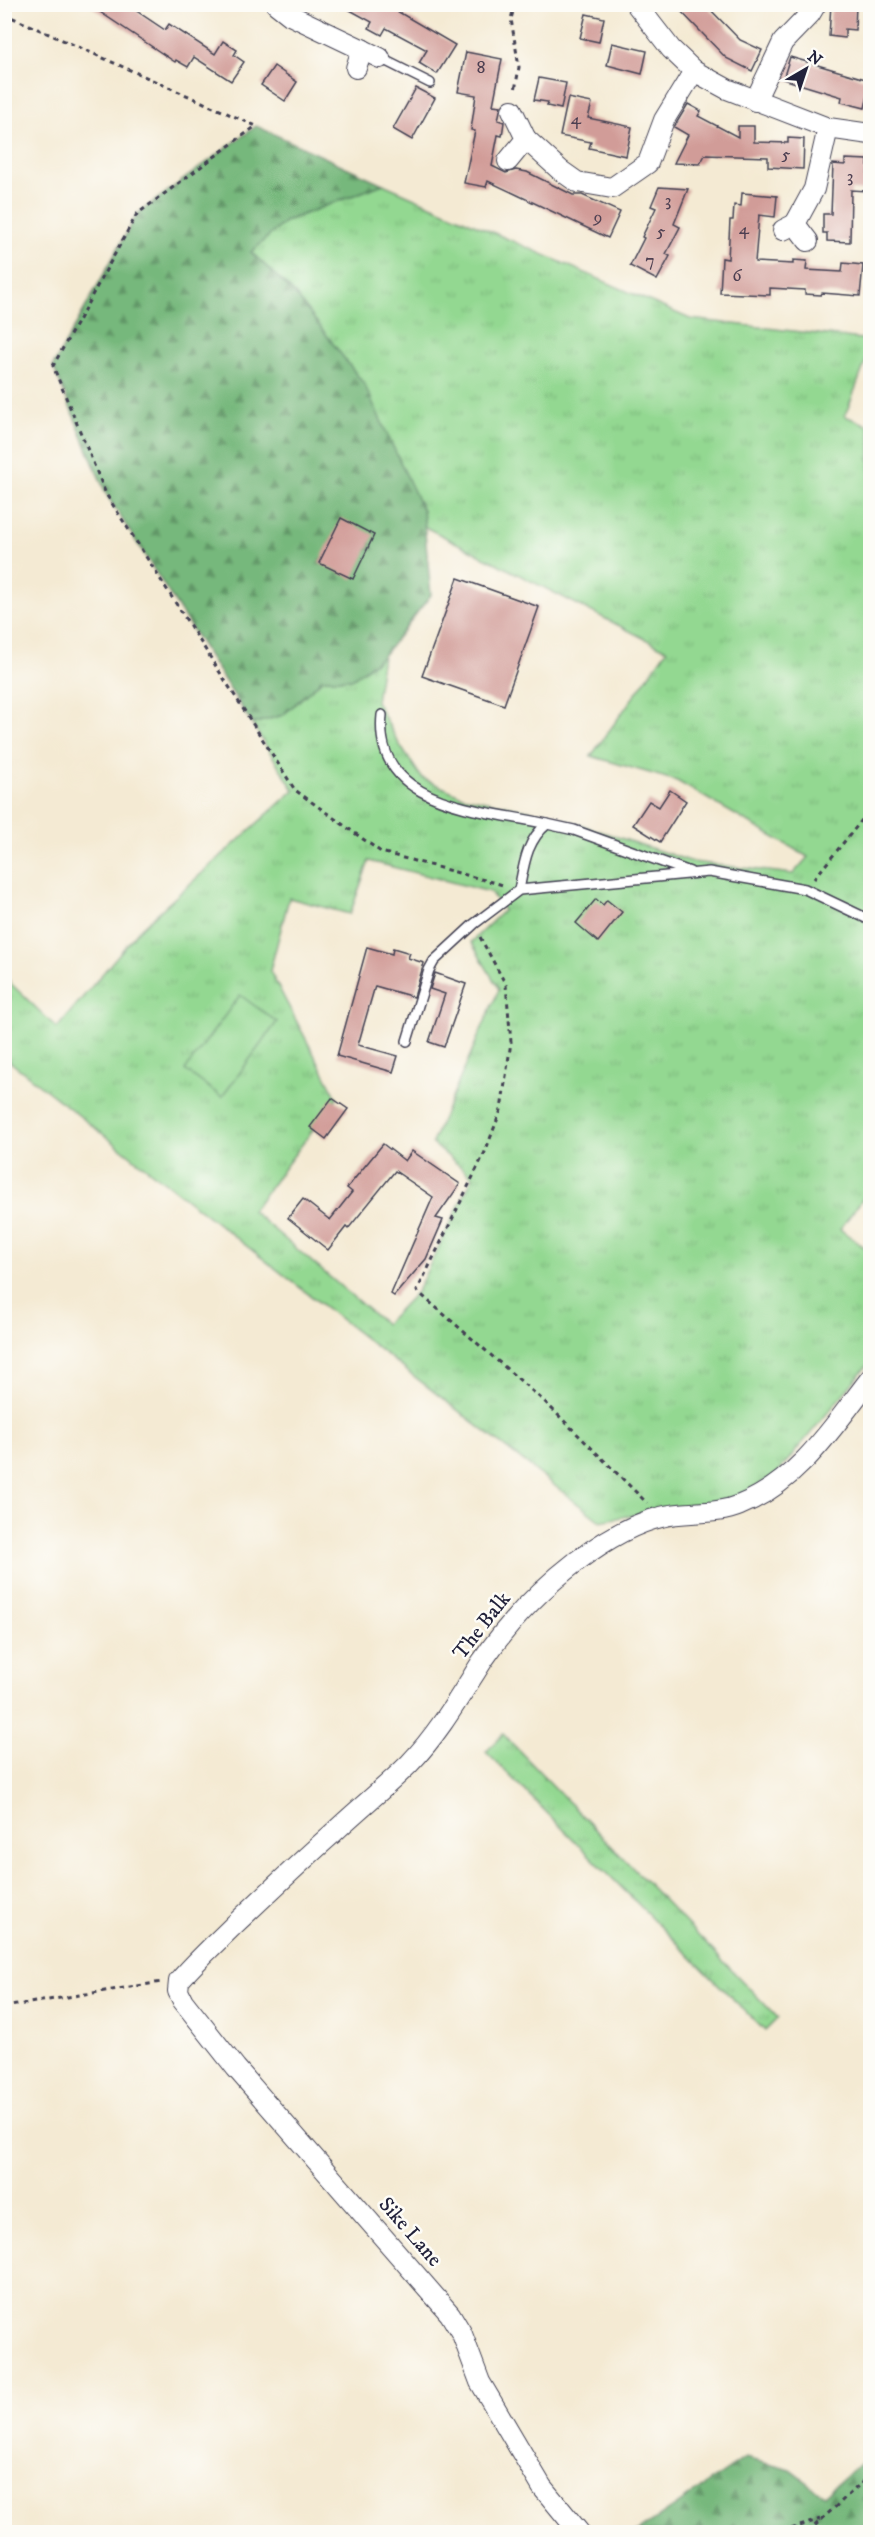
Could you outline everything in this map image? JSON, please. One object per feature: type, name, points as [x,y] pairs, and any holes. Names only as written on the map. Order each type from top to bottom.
[{"type":"street","points":[[276,4],[290,15],[371,54],[356,68]]},
{"type":"street","points":[[636,4],[671,49],[694,71],[727,89],[828,129],[870,135]]},
{"type":"street","points":[[755,101],[783,42],[810,14],[816,4]]},
{"type":"street","points":[[513,110],[526,139],[560,170],[577,182],[612,188],[648,163],[664,120],[694,71]]},
{"type":"street","points":[[808,241],[789,227],[814,189],[828,129]]},
{"type":"street","points":[[508,161],[526,139]]},
{"type":"street","name":"The Balk","points":[[178,1981],[297,1864],[409,1764],[449,1716],[484,1659],[508,1627],[577,1561],[623,1532],[661,1517],[709,1513],[738,1506],[763,1494],[783,1481],[804,1461],[870,1379]]},
{"type":"street","name":"Sike Lane","points":[[178,1981],[178,1991],[183,2001],[236,2068],[450,2314],[462,2334],[480,2382],[542,2487],[579,2532]]},
{"type":"lane","points":[[371,54],[430,83]]},
{"type":"lane","points":[[382,715],[380,731],[385,751],[395,769],[414,787],[442,801],[468,809],[574,830],[695,874]]},
{"type":"lane","points":[[519,890],[529,845],[538,831],[547,824]]},
{"type":"lane","points":[[407,1041],[429,970],[434,961],[474,924],[519,890],[709,872],[805,889],[870,920]]},
{"type":"path","points":[[513,110],[519,67],[511,19],[515,4]]},
{"type":"path","points":[[4,14],[256,126],[137,214],[53,366],[106,494],[295,790],[381,852],[519,890]]},
{"type":"path","points":[[805,889],[870,810]]},
{"type":"path","points":[[474,924],[506,985],[511,1042],[501,1110],[485,1152],[417,1291],[545,1402],[661,1517]]},
{"type":"path","points":[[4,2007],[178,1981]]},
{"type":"path","points":[[808,2532],[870,2475]]},
{"type":"path","points":[[783,2532],[822,2519]]},
{"type":"green space","points":[[256,126],[383,184],[286,221],[251,252],[295,294],[364,384],[423,511],[431,595],[383,656],[352,679],[323,679],[283,715],[252,724],[106,494],[53,366],[137,214]]},
{"type":"green space","points":[[383,184],[690,319],[870,340],[870,350],[845,416],[870,426],[870,1189],[840,1229],[870,1252],[870,1362],[775,1476],[735,1497],[600,1521],[5,1058],[4,977],[57,1028],[139,930],[294,790],[252,724],[283,715],[323,679],[352,679],[383,656],[376,701],[399,744],[422,778],[462,796],[551,815],[693,862],[793,874],[808,857],[677,781],[591,756],[667,650],[425,527],[423,511],[295,294],[251,252],[286,221]],"holes":[[[369,861],[490,892],[504,910],[471,942],[499,989],[432,1143],[473,1177],[417,1291],[385,1324],[252,1211],[337,1098],[270,971],[289,898],[350,914]]]},
{"type":"green space","points":[[240,995],[277,1022],[222,1097],[185,1070]]},
{"type":"green space","points":[[503,1734],[778,2018],[765,2031],[486,1752]]},
{"type":"green space","points":[[870,2455],[870,2531],[867,2528],[864,2532],[637,2532],[745,2458],[791,2470],[824,2495]]},
{"type":"building","points":[[88,4],[126,4],[165,30],[169,24],[215,54],[223,41],[237,50],[234,55],[244,62],[231,81],[194,57],[188,67],[176,60],[175,62]]},
{"type":"building","points":[[339,4],[385,4],[455,45],[437,74],[419,63],[427,50],[386,28],[382,35],[369,28],[372,22]]},
{"type":"building","points":[[674,4],[705,4],[740,40],[762,50],[752,71],[726,58]]},
{"type":"building","points":[[831,4],[856,4],[855,30],[845,29],[845,38],[829,36]]},
{"type":"building","points":[[586,14],[604,18],[599,42],[580,38]]},
{"type":"building","points":[[612,43],[647,51],[642,74],[607,65]]},
{"type":"building","points":[[466,52],[502,59],[493,105],[501,106],[498,120],[504,122],[502,136],[498,135],[492,166],[506,173],[516,170],[527,172],[573,195],[582,195],[620,212],[608,238],[488,181],[486,187],[464,183],[475,131],[471,130],[476,95],[458,92]]},
{"type":"building","points":[[790,57],[869,80],[867,86],[870,87],[865,108],[841,102],[842,97],[783,79]]},
{"type":"building","points":[[274,66],[297,82],[285,101],[261,85]]},
{"type":"building","points":[[539,78],[566,83],[561,109],[547,106],[548,102],[534,100]]},
{"type":"building","points":[[416,88],[435,98],[412,140],[393,129]]},
{"type":"building","points":[[568,98],[592,103],[588,118],[632,127],[626,156],[589,148],[591,142],[560,136]]},
{"type":"building","points":[[688,104],[701,111],[698,116],[738,137],[738,126],[754,126],[754,142],[788,143],[788,138],[804,139],[803,169],[768,167],[768,157],[705,155],[700,164],[674,163],[688,135],[674,127]]},
{"type":"building","points":[[845,159],[868,160],[867,191],[851,190],[850,242],[827,241],[827,233],[823,233],[823,214],[831,214],[833,164],[845,165]]},
{"type":"building","points":[[659,187],[688,189],[674,224],[680,227],[666,254],[670,256],[657,280],[630,266],[656,208],[651,206]]},
{"type":"building","points":[[742,193],[777,196],[775,217],[759,215],[755,262],[793,264],[793,260],[807,261],[806,270],[842,272],[843,263],[863,265],[860,296],[805,294],[805,290],[770,288],[770,295],[720,293],[722,258],[728,259],[730,220],[733,220],[734,205],[741,206]]},
{"type":"building","points":[[341,518],[374,535],[353,579],[319,563]]},
{"type":"building","points":[[458,578],[539,607],[504,705],[422,676]]},
{"type":"building","points":[[670,790],[686,801],[660,842],[633,825],[649,801],[659,807]]},
{"type":"building","points":[[596,899],[603,905],[607,900],[622,912],[598,942],[576,923]]},
{"type":"building","points":[[367,947],[392,954],[393,948],[410,953],[408,958],[424,963],[414,997],[375,986],[358,1045],[398,1056],[393,1072],[337,1056]]},
{"type":"building","points":[[435,973],[466,984],[444,1047],[429,1042],[445,994],[430,989]]},
{"type":"building","points":[[332,1098],[348,1109],[326,1139],[310,1127]]},
{"type":"building","points":[[383,1144],[405,1161],[412,1151],[460,1184],[436,1218],[443,1220],[426,1259],[394,1296],[391,1294],[433,1197],[395,1171],[328,1250],[288,1218],[303,1199],[330,1220],[352,1192],[347,1188]]}]
